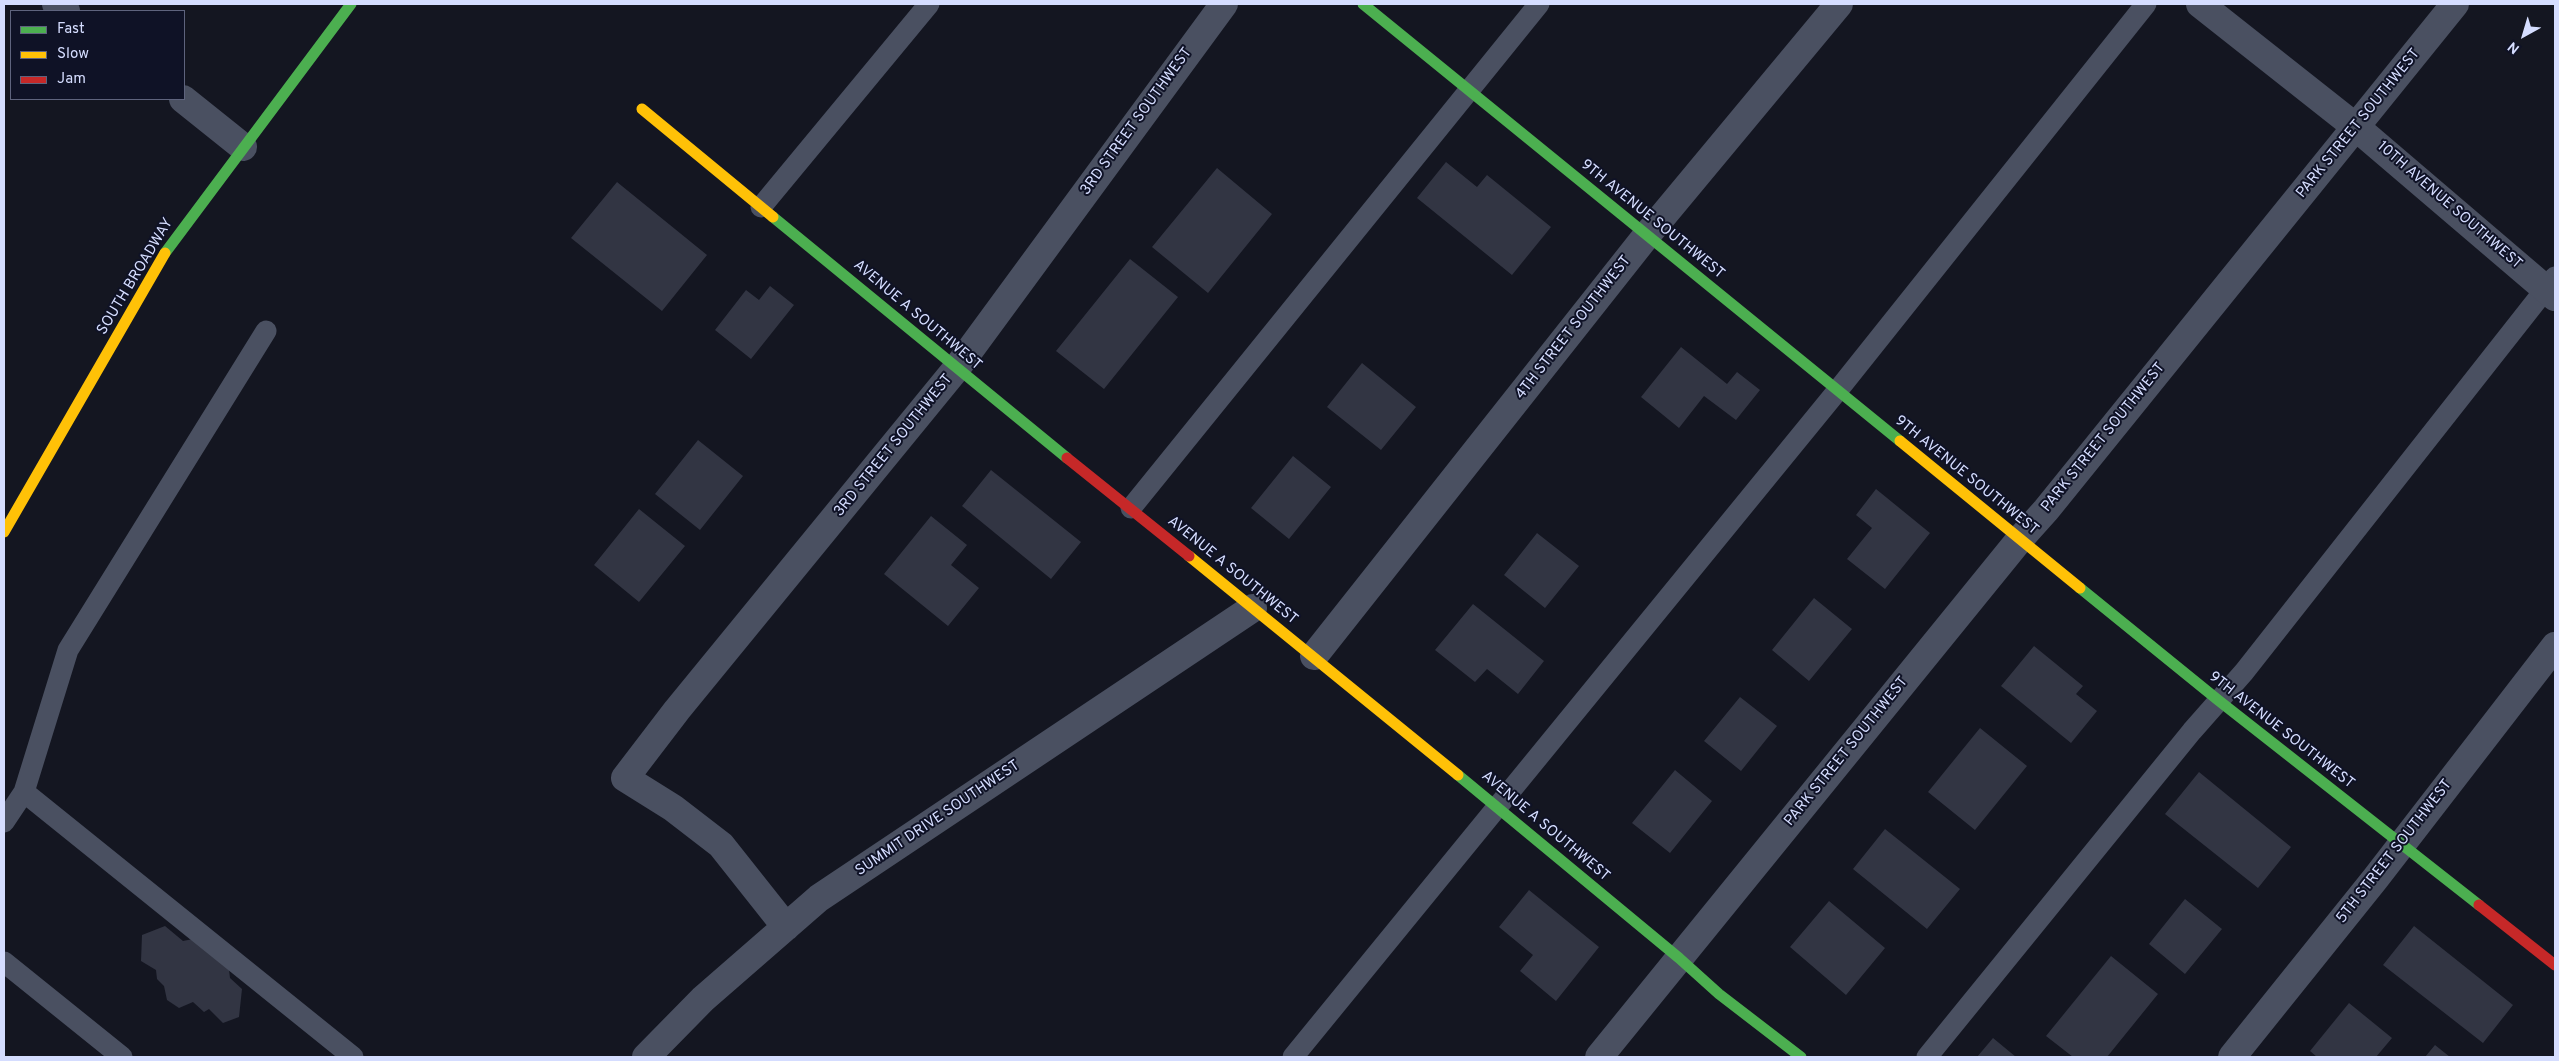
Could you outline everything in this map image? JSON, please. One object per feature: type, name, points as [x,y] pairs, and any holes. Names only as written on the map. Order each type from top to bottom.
[{"type":"street","name":"SOUTH BROADWAY","points":[[4,532],[172,241],[351,4]]},
{"type":"street","name":"3RD STREET SOUTHWEST","points":[[786,927],[721,845],[673,808],[624,778],[677,710],[956,369],[1224,4]]},
{"type":"street","name":"9TH AVENUE SOUTHWEST","points":[[1363,4],[2218,700],[2555,965]]},
{"type":"street","name":"4TH STREET SOUTHWEST","points":[[1314,656],[1647,235],[1839,4]]},
{"type":"street","name":"10TH AVENUE SOUTHWEST","points":[[2200,4],[2357,128],[2552,288]]},
{"type":"street","name":"PARK STREET SOUTHWEST","points":[[1599,1057],[2357,128],[2455,4]]},
{"type":"street","points":[[184,100],[243,147]]},
{"type":"street","name":"AVENUE A SOUTHWEST","points":[[642,109],[956,369],[1314,656],[1679,958],[1719,994],[1801,1057]]},
{"type":"street","name":"SUMMIT DRIVE SOUTHWEST","points":[[646,1057],[702,1000],[819,898],[1253,608]]},
{"type":"street","name":"5TH STREET SOUTHWEST","points":[[2232,1057],[2555,646]]},
{"type":"lane","points":[[762,207],[929,4]]},
{"type":"lane","points":[[1131,508],[1468,89],[1539,4]]},
{"type":"lane","points":[[1293,1057],[1838,390],[2146,4]]},
{"type":"lane","points":[[1927,1057],[2218,700],[2244,672],[2552,288]]},
{"type":"lane","points":[[4,822],[24,792],[68,650],[266,331]]},
{"type":"lane","points":[[24,792],[353,1057]]},
{"type":"lane","points":[[4,962],[122,1057]]},
{"type":"building","points":[[1446,162],[1477,187],[1487,175],[1551,227],[1512,275],[1417,198]]},
{"type":"building","points":[[1217,168],[1272,214],[1208,293],[1152,247]]},
{"type":"building","points":[[617,182],[707,255],[662,311],[571,238]]},
{"type":"building","points":[[1130,259],[1178,297],[1104,389],[1056,351]]},
{"type":"building","points":[[770,286],[794,305],[751,359],[715,330],[746,290],[759,300]]},
{"type":"building","points":[[1681,347],[1727,384],[1737,372],[1760,390],[1736,420],[1704,396],[1679,428],[1641,397]]},
{"type":"building","points":[[1362,363],[1416,407],[1381,450],[1327,407]]},
{"type":"building","points":[[698,440],[743,476],[700,530],[655,494]]},
{"type":"building","points":[[1293,456],[1331,487],[1289,539],[1251,508]]},
{"type":"building","points":[[991,470],[1081,542],[1051,579],[962,506]]},
{"type":"building","points":[[1876,489],[1930,533],[1885,589],[1847,559],[1872,528],[1856,515]]},
{"type":"building","points":[[639,509],[685,546],[639,602],[594,565]]},
{"type":"building","points":[[931,516],[967,545],[951,565],[979,588],[948,626],[884,574]]},
{"type":"building","points":[[1537,533],[1579,566],[1545,608],[1504,575]]},
{"type":"building","points":[[1814,598],[1852,629],[1809,681],[1772,650]]},
{"type":"building","points":[[1473,604],[1544,661],[1518,694],[1487,669],[1475,682],[1435,650]]},
{"type":"building","points":[[2034,646],[2083,686],[2076,694],[2097,711],[2071,743],[2001,686]]},
{"type":"building","points":[[1740,697],[1777,726],[1741,771],[1704,741]]},
{"type":"building","points":[[1980,728],[2027,766],[1975,830],[1928,792]]},
{"type":"building","points":[[1675,770],[1712,801],[1670,853],[1632,823]]},
{"type":"building","points":[[2199,772],[2291,847],[2258,888],[2165,814]]},
{"type":"building","points":[[1885,829],[1960,889],[1927,929],[1853,869]]},
{"type":"building","points":[[1529,890],[1599,947],[1556,1001],[1520,971],[1533,955],[1499,927]]},
{"type":"building","points":[[2185,899],[2222,929],[2185,974],[2149,944]]},
{"type":"building","points":[[1829,901],[1885,948],[1846,995],[1790,947]]},
{"type":"building","points":[[165,926],[183,941],[203,937],[228,962],[230,978],[242,989],[239,1017],[223,1023],[209,1009],[204,1012],[193,1002],[179,1008],[167,1000],[164,986],[157,979],[156,970],[141,961],[142,935]]},
{"type":"building","points":[[2414,926],[2513,1005],[2483,1043],[2383,965]]},
{"type":"building","points":[[2111,956],[2158,994],[2107,1057],[2073,1057],[2046,1036]]},
{"type":"building","points":[[2349,1003],[2392,1038],[2376,1057],[2317,1057],[2310,1051]]},
{"type":"building","points":[[1993,1038],[2016,1057],[1977,1057]]},
{"type":"building","points":[[2435,1045],[2450,1057],[2425,1057]]},
{"type":"traffic: fast","points":[[165,253],[351,4]]},
{"type":"traffic: fast","points":[[1363,4],[1900,441]]},
{"type":"traffic: fast","points":[[773,217],[1067,458]]},
{"type":"traffic: fast","points":[[2080,588],[2218,700],[2479,905]]},
{"type":"traffic: fast","points":[[1458,775],[1679,958],[1719,994],[1801,1057]]},
{"type":"traffic: slow","points":[[642,109],[773,217]]},
{"type":"traffic: slow","points":[[4,532],[165,253]]},
{"type":"traffic: slow","points":[[1900,441],[2080,588]]},
{"type":"traffic: slow","points":[[1189,556],[1458,775]]},
{"type":"traffic: jam","points":[[1067,458],[1189,556]]},
{"type":"traffic: jam","points":[[2479,905],[2555,965]]}]
